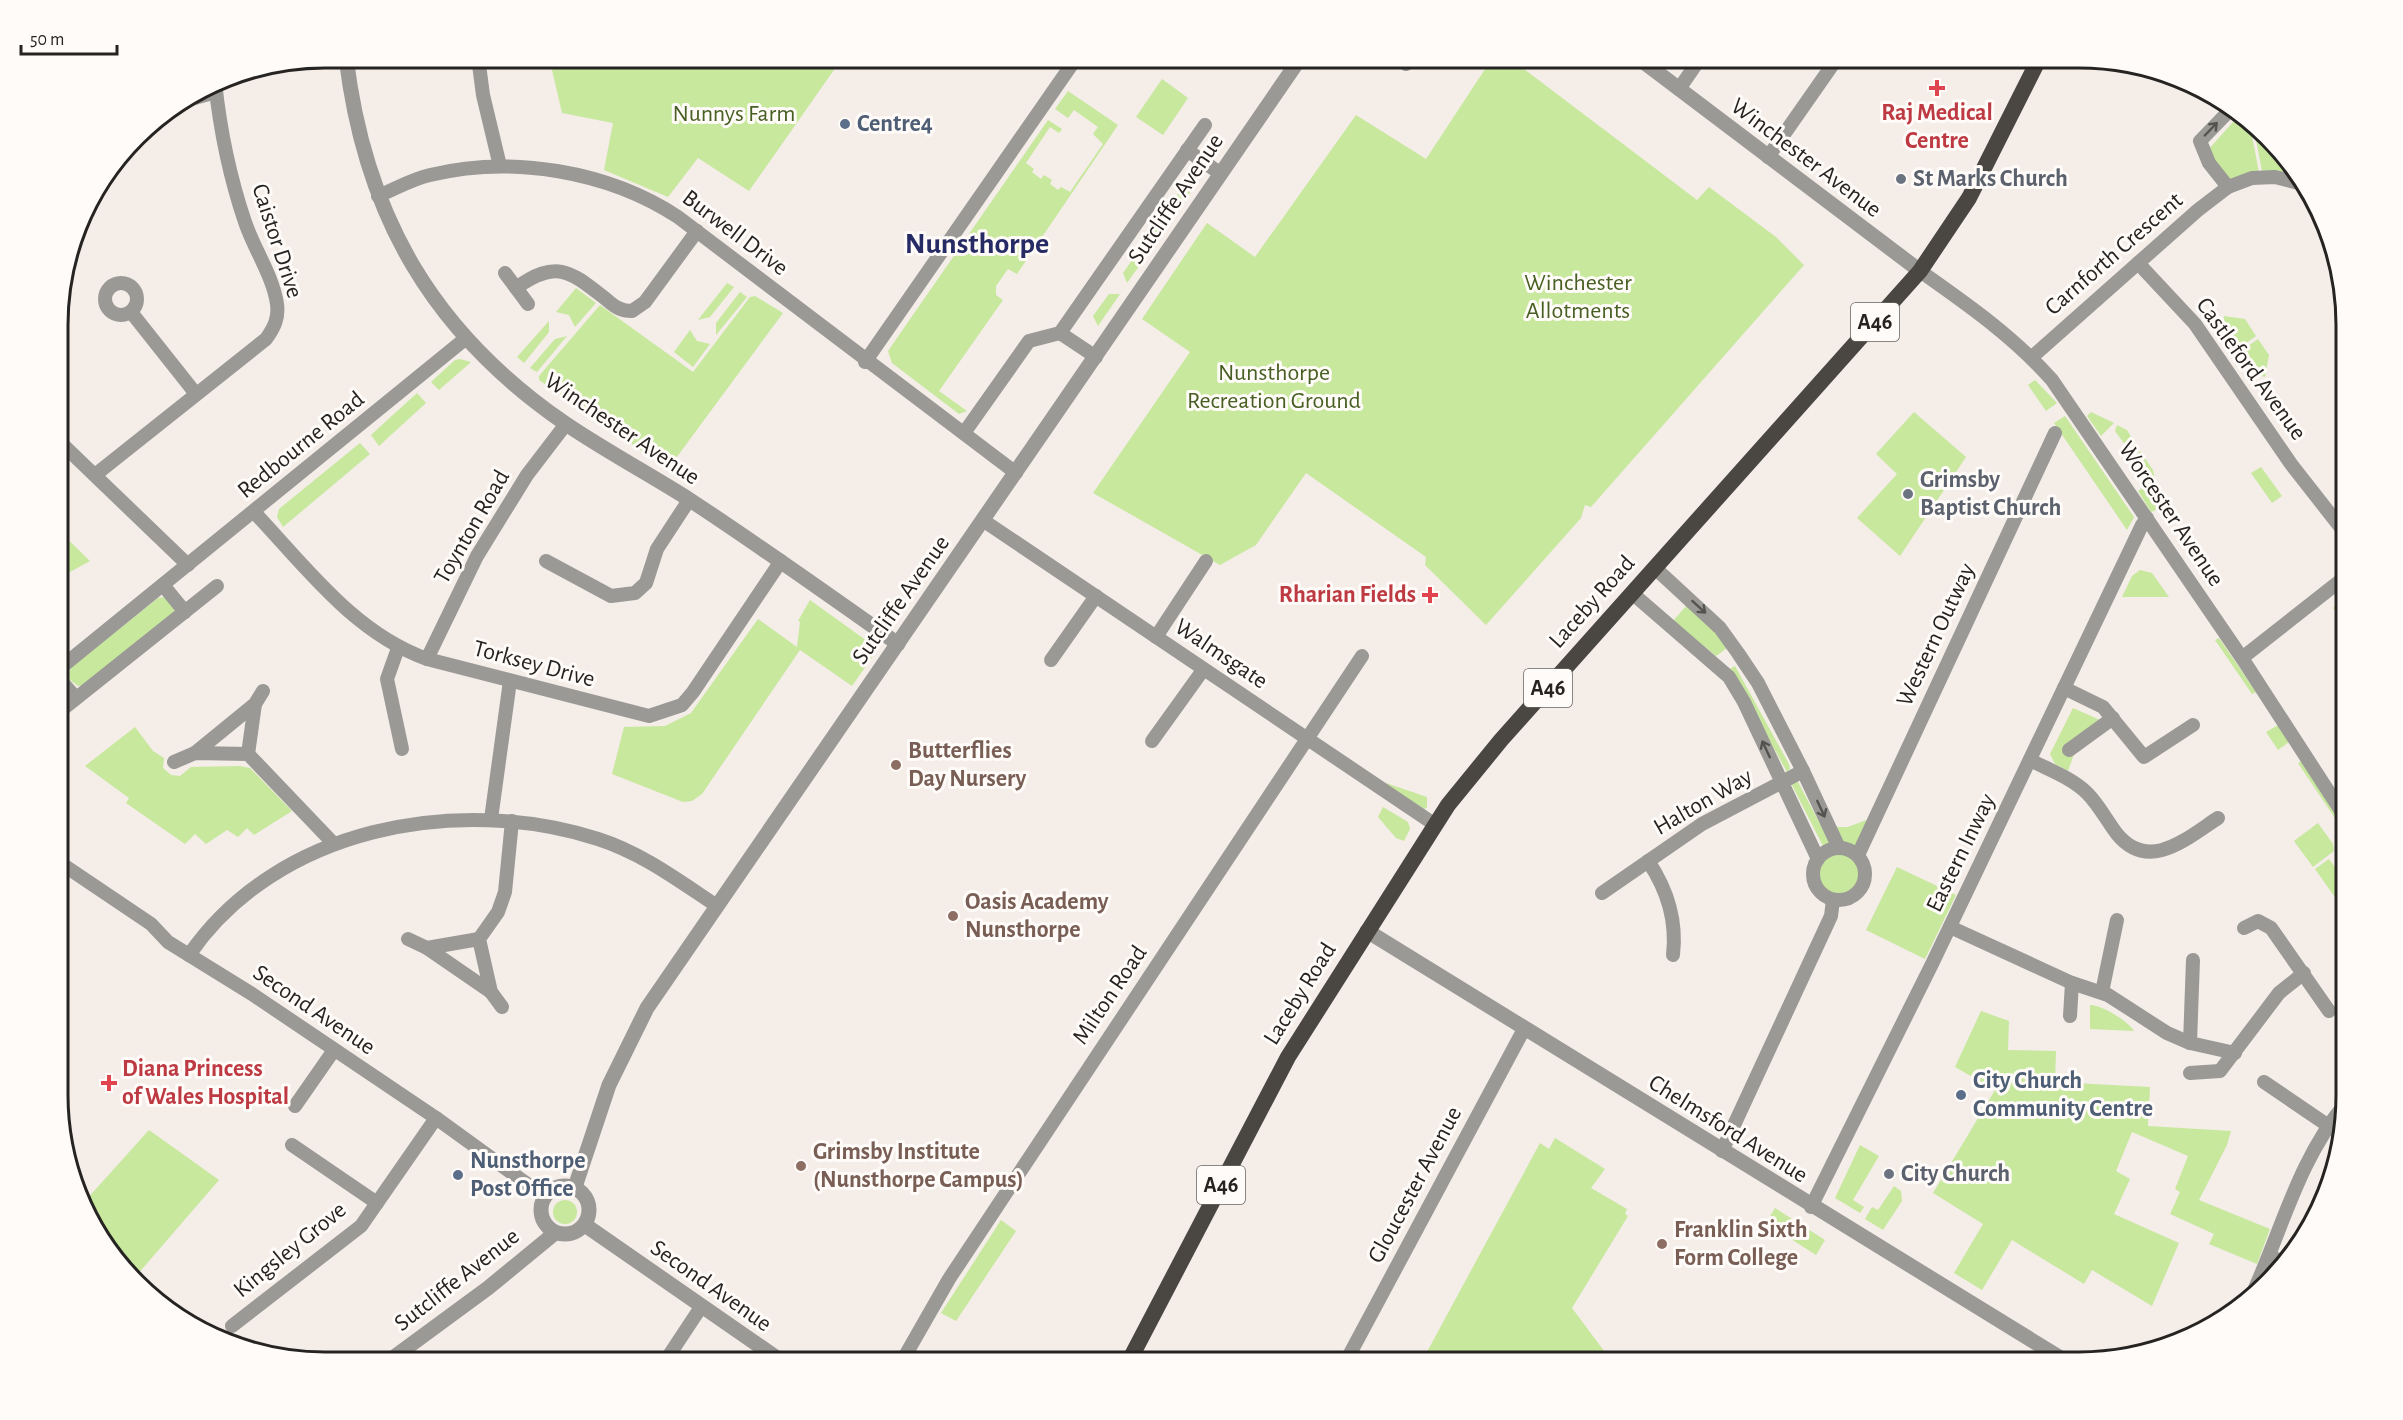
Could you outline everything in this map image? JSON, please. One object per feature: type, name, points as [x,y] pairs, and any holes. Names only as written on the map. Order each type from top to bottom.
[{"type":"highway","name":"Laceby Road","points":[[1134,1352],[1288,1057],[1434,824],[1501,741],[1920,271],[1969,198],[2034,68]]},
{"type":"street","name":"Winchester Avenue","points":[[347,68],[351,99],[362,148],[378,196],[418,278],[465,339],[512,381],[566,424],[689,500],[781,561],[898,644]]},
{"type":"street","points":[[479,68],[483,95],[500,166]]},
{"type":"street","points":[[866,362],[1069,68]]},
{"type":"street","name":"Sutcliffe Avenue","points":[[575,1187],[609,1085],[627,1044],[647,1008],[984,521],[1292,68]]},
{"type":"street","name":"Winchester Avenue","points":[[1651,68],[1920,271]]},
{"type":"street","points":[[1679,89],[1693,68]]},
{"type":"street","points":[[1768,157],[1830,68]]},
{"type":"street","name":"Caistor Drive","points":[[95,476],[266,339],[273,330],[278,312],[273,290],[245,221],[228,159],[217,91]]},
{"type":"street","points":[[2226,114],[2200,141],[2209,163],[2229,187]]},
{"type":"street","points":[[964,433],[1029,341],[1060,333],[1205,125]]},
{"type":"street","points":[[1187,150],[1221,174]]},
{"type":"street","name":"Burwell Drive","points":[[378,196],[429,175],[500,166],[575,173],[642,197],[664,208],[697,231],[866,362],[1016,473]]},
{"type":"street","name":"Carnforth Crescent","points":[[2032,357],[2198,210],[2229,187],[2252,178],[2262,177],[2275,177],[2291,181]]},
{"type":"street","points":[[516,288],[539,273],[565,271],[582,280],[617,308],[632,311],[645,302],[697,231]]},
{"type":"street","name":"Castleford Avenue","points":[[2138,263],[2195,324],[2291,464],[2336,521]]},
{"type":"street","name":"Worcester Avenue","points":[[1920,271],[1963,301],[2032,357],[2077,413],[2242,658],[2336,803]]},
{"type":"street","points":[[505,273],[528,304]]},
{"type":"street","points":[[131,312],[196,394]]},
{"type":"street","points":[[1060,333],[1096,357]]},
{"type":"street","name":"Redbourne Road","points":[[68,662],[465,339]]},
{"type":"street","name":"Toynton Road","points":[[427,659],[477,556],[527,475],[566,424]]},
{"type":"street","name":"Western Outway","points":[[1858,855],[2055,434]]},
{"type":"street","points":[[68,450],[189,565]]},
{"type":"street","points":[[546,561],[611,596],[635,593],[646,583],[657,549],[689,500]]},
{"type":"street","name":"Torksey Drive","points":[[254,512],[344,609],[398,648],[427,659],[649,716],[668,712],[681,705],[693,693],[781,561]]},
{"type":"street","name":"Eastern Inway","points":[[1811,1207],[1950,927],[2147,518]]},
{"type":"street","name":"Walmsgate","points":[[984,521],[1434,824]]},
{"type":"street","points":[[1156,637],[1206,561]]},
{"type":"street","points":[[1655,568],[1705,613],[1738,653],[1758,683],[1839,848]]},
{"type":"street","points":[[2242,658],[2336,584]]},
{"type":"street","points":[[163,585],[185,612]]},
{"type":"street","points":[[68,705],[217,586]]},
{"type":"street","points":[[1632,593],[1720,668],[1744,702],[1818,859]]},
{"type":"street","points":[[1051,660],[1096,596]]},
{"type":"street","points":[[398,648],[387,679],[402,749]]},
{"type":"street","points":[[1720,668],[1738,653]]},
{"type":"street","name":"Milton Road","points":[[907,1352],[949,1279],[1362,656]]},
{"type":"street","points":[[1152,741],[1203,670]]},
{"type":"street","points":[[491,819],[510,681]]},
{"type":"street","points":[[2064,688],[2103,707],[2144,757],[2193,725]]},
{"type":"street","points":[[68,690],[76,698]]},
{"type":"street","points":[[174,762],[195,753],[255,704],[263,691]]},
{"type":"street","points":[[248,754],[255,704]]},
{"type":"street","points":[[2069,750],[2113,718]]},
{"type":"street","points":[[195,753],[248,754],[334,844]]},
{"type":"street","points":[[2030,760],[2083,789],[2123,841],[2142,852],[2152,853],[2170,847],[2218,818]]},
{"type":"street","name":"Halton Way","points":[[1602,893],[1702,824],[1803,771]]},
{"type":"street","points":[[189,955],[207,930],[256,885],[334,844],[419,822],[491,819],[512,821],[542,825],[599,840],[645,860],[717,906]]},
{"type":"street","points":[[427,948],[479,939],[498,912],[505,892],[512,821]]},
{"type":"street","points":[[1839,848],[1849,849],[1858,855],[1866,871],[1862,887],[1850,898],[1833,900],[1824,896],[1814,882],[1814,866],[1823,853],[1839,848]]},
{"type":"street","name":"Halton Way","points":[[1648,861],[1661,881],[1670,905],[1674,931],[1673,955]]},
{"type":"street","name":"Second Avenue","points":[[68,868],[151,924],[168,942],[436,1119],[544,1197]]},
{"type":"street","points":[[1722,1151],[1831,916],[1833,900]]},
{"type":"street","points":[[2102,992],[2117,920]]},
{"type":"street","points":[[2244,928],[2258,921],[2266,922],[2329,1011]]},
{"type":"street","points":[[1950,927],[2072,983],[2102,992],[2167,1033],[2190,1043],[2235,1053]]},
{"type":"street","name":"Chelmsford Avenue","points":[[1367,931],[1811,1207],[2050,1352]]},
{"type":"street","points":[[408,939],[427,948],[491,992],[502,1007]]},
{"type":"street","points":[[479,939],[491,992]]},
{"type":"street","points":[[2190,1043],[2193,960]]},
{"type":"street","points":[[2190,1073],[2220,1071],[2279,993],[2304,973]]},
{"type":"street","points":[[2070,1016],[2072,983]]},
{"type":"street","name":"Gloucester Avenue","points":[[1351,1352],[1524,1029]]},
{"type":"street","points":[[295,1106],[334,1050]]},
{"type":"street","points":[[2264,1082],[2333,1127]]},
{"type":"street","name":"Kingsley Grove","points":[[232,1326],[361,1226],[436,1119]]},
{"type":"street","points":[[2262,1275],[2271,1257],[2299,1176],[2333,1129]]},
{"type":"street","points":[[291,1145],[377,1203]]},
{"type":"street","points":[[558,1186],[575,1187],[582,1191],[590,1206],[585,1225],[570,1234],[555,1233],[542,1216],[544,1197],[558,1186]]},
{"type":"street","name":"Second Avenue","points":[[585,1225],[768,1352]]},
{"type":"street","name":"Sutcliffe Avenue","points":[[401,1352],[488,1288],[555,1233]]},
{"type":"street","points":[[2271,1257],[2277,1259]]},
{"type":"street","points":[[671,1352],[701,1307]]},
{"type":"green space","name":"Nunnys Farm","points":[[552,68],[835,68],[749,191],[698,158],[668,197],[604,170],[613,123],[562,113]]},
{"type":"green space","points":[[1486,68],[1523,68],[1697,200],[1709,187],[1776,237],[1804,265],[1591,507],[1585,505],[1581,518],[1486,625],[1425,565],[1426,557],[1306,473],[1256,545],[1220,565],[1093,493],[1190,352],[1142,319],[1207,223],[1255,257],[1356,115],[1426,159]]},
{"type":"green space","points":[[1162,79],[1188,98],[1163,135],[1136,117]]},
{"type":"green space","points":[[1068,91],[1118,125],[1017,274],[1008,269],[996,286],[996,295],[1003,300],[939,391],[967,411],[959,414],[892,363],[888,351],[1048,120],[1062,129],[1059,133],[1050,127],[1026,163],[1041,179],[1044,175],[1052,180],[1050,184],[1058,190],[1061,187],[1070,192],[1103,144],[1093,134],[1098,127],[1074,110],[1068,118],[1055,109]]},
{"type":"green space","points":[[2234,120],[2252,135],[2259,172],[2229,179],[2216,168],[2209,149]]},
{"type":"green space","points":[[2256,139],[2287,175],[2265,174],[2262,171]]},
{"type":"green space","points":[[1185,184],[1196,184],[1174,215],[1169,206]]},
{"type":"green space","points":[[1155,227],[1166,228],[1127,283],[1123,273]]},
{"type":"green space","points":[[727,283],[734,287],[710,317],[698,320]]},
{"type":"green space","points":[[576,288],[596,303],[575,327],[569,315],[556,312]]},
{"type":"green space","points":[[740,292],[747,297],[716,335],[716,323]]},
{"type":"green space","points":[[1109,294],[1120,294],[1098,326],[1093,316]]},
{"type":"green space","points":[[755,296],[783,313],[668,469],[539,380],[539,376],[600,305],[693,372],[750,297]]},
{"type":"green space","points":[[2224,316],[2245,319],[2256,336],[2238,349],[2223,328]]},
{"type":"green space","points":[[549,321],[549,332],[524,363],[517,357]]},
{"type":"green space","points":[[690,330],[697,341],[710,344],[693,367],[674,352]]},
{"type":"green space","points":[[567,336],[537,372],[530,368],[555,339]]},
{"type":"green space","points":[[2258,339],[2269,355],[2265,377],[2256,374],[2240,352]]},
{"type":"green space","points":[[455,360],[471,362],[439,390],[431,382]]},
{"type":"green space","points":[[2035,380],[2057,403],[2046,411],[2028,385]]},
{"type":"green space","points":[[417,393],[426,403],[379,446],[371,435]]},
{"type":"green space","points":[[1914,412],[1966,457],[1900,556],[1857,518],[1897,474],[1876,454]]},
{"type":"green space","points":[[2091,412],[2114,423],[2101,436],[2087,416]]},
{"type":"green space","points":[[2065,416],[2134,517],[2127,530],[2054,423]]},
{"type":"green space","points":[[2117,425],[2127,430],[2138,448],[2131,453],[2115,431]]},
{"type":"green space","points":[[360,443],[370,454],[283,527],[277,517],[279,509]]},
{"type":"green space","points":[[2140,451],[2153,470],[2155,479],[2147,480],[2134,457]]},
{"type":"green space","points":[[2261,467],[2282,496],[2272,503],[2251,473]]},
{"type":"green space","points":[[2149,483],[2155,484],[2156,510],[2151,512],[2138,491]]},
{"type":"green space","points":[[68,540],[90,561],[68,573]]},
{"type":"green space","points":[[2140,570],[2152,573],[2169,597],[2122,597],[2132,576]]},
{"type":"green space","points":[[165,597],[175,609],[173,613],[84,685],[78,686],[70,680],[68,673],[73,666],[158,598]]},
{"type":"green space","points":[[810,600],[874,646],[873,656],[852,686],[800,650],[702,794],[692,801],[683,802],[612,774],[624,727],[665,726],[691,713],[758,619],[797,647],[800,622],[798,621]]},
{"type":"green space","points":[[1687,605],[1709,625],[1727,648],[1716,656],[1673,621]]},
{"type":"green space","points":[[2219,638],[2256,692],[2252,694],[2215,640]]},
{"type":"green space","points":[[1735,666],[1789,764],[1790,769],[1787,772],[1730,669]]},
{"type":"green space","points":[[2073,708],[2100,720],[2074,754],[2068,771],[2055,764],[2050,754]]},
{"type":"green space","points":[[2278,725],[2289,742],[2278,750],[2266,732]]},
{"type":"green space","points":[[135,727],[153,751],[164,758],[163,768],[171,775],[180,776],[191,767],[239,766],[250,768],[292,811],[254,835],[247,828],[238,837],[227,830],[206,844],[195,834],[185,844],[126,803],[129,798],[85,766]]},
{"type":"green space","points":[[2302,761],[2336,812],[2336,820],[2298,763]]},
{"type":"green space","points":[[1797,780],[1831,845],[1825,850],[1792,785],[1791,781]]},
{"type":"green space","points":[[1386,783],[1427,797],[1427,807],[1423,810],[1382,784]]},
{"type":"green space","points":[[1383,807],[1408,822],[1410,829],[1404,841],[1396,838],[1378,817]]},
{"type":"green space","points":[[1869,819],[1854,848],[1842,844],[1833,827],[1848,827]]},
{"type":"green space","points":[[2318,823],[2333,844],[2334,851],[2313,867],[2294,841]]},
{"type":"green space","points":[[1840,852],[1855,859],[1862,874],[1855,889],[1840,896],[1825,889],[1818,874],[1825,859]]},
{"type":"green space","points":[[2329,859],[2336,869],[2336,899],[2315,869]]},
{"type":"green space","points":[[1897,867],[1956,895],[1925,959],[1866,930]]},
{"type":"green space","points":[[2090,1005],[2114,1014],[2134,1031],[2090,1029]]},
{"type":"green space","points":[[1981,1011],[2009,1021],[2008,1050],[2056,1051],[2055,1082],[2150,1087],[2148,1126],[2231,1131],[2227,1145],[2199,1200],[2270,1229],[2257,1264],[2209,1244],[2214,1234],[2170,1214],[2180,1192],[2175,1189],[2188,1156],[2132,1132],[2116,1171],[2130,1179],[2114,1214],[2179,1243],[2152,1306],[2092,1270],[2084,1284],[2012,1240],[1982,1290],[1954,1273],[1983,1224],[1933,1193],[1995,1090],[1955,1067]]},
{"type":"green space","points":[[149,1130],[219,1180],[139,1273],[111,1238],[89,1197]]},
{"type":"green space","points":[[1555,1138],[1605,1169],[1591,1188],[1627,1209],[1625,1214],[1628,1216],[1572,1308],[1605,1352],[1427,1352],[1540,1143],[1549,1149]]},
{"type":"green space","points":[[1860,1145],[1879,1156],[1853,1200],[1864,1207],[1860,1213],[1835,1198]]},
{"type":"green space","points":[[1894,1186],[1901,1191],[1902,1201],[1883,1230],[1865,1219],[1872,1207],[1878,1210]]},
{"type":"green space","points":[[565,1200],[574,1203],[577,1212],[574,1221],[565,1224],[556,1221],[553,1212],[556,1203]]},
{"type":"green space","points":[[1775,1208],[1825,1240],[1816,1255],[1766,1223]]},
{"type":"green space","points":[[1001,1220],[1016,1231],[956,1321],[941,1313]]},
{"type":"place","name":"Raj Medical Centre","points":[[1937,88]]},
{"type":"place","name":"Centre4","points":[[845,124]]},
{"type":"place","name":"St Marks Church","points":[[1901,179]]},
{"type":"place","name":"Grimsby Baptist Church","points":[[1908,494]]},
{"type":"place","name":"Rharian Fields","points":[[1430,595]]},
{"type":"place","name":"Butterflies Day Nursery","points":[[896,765]]},
{"type":"place","name":"Oasis Academy Nunsthorpe","points":[[953,916]]},
{"type":"place","name":"Diana Princess of Wales Hospital","points":[[109,1083]]},
{"type":"place","name":"City Church Community Centre","points":[[1961,1095]]},
{"type":"place","name":"Grimsby Institute (Nunsthorpe Campus)","points":[[801,1166]]},
{"type":"place","name":"City Church","points":[[1889,1174]]},
{"type":"place","name":"Nunsthorpe Post Office","points":[[458,1175]]},
{"type":"place","name":"Franklin Sixth Form College","points":[[1662,1244]]},
{"type":"district","name":"Nunsthorpe","points":[[977,244]]},
{"type":"park label","name":"Winchester Allotments","points":[[1578,297]]},
{"type":"park label","name":"Nunsthorpe Recreation Ground","points":[[1274,387]]}]
